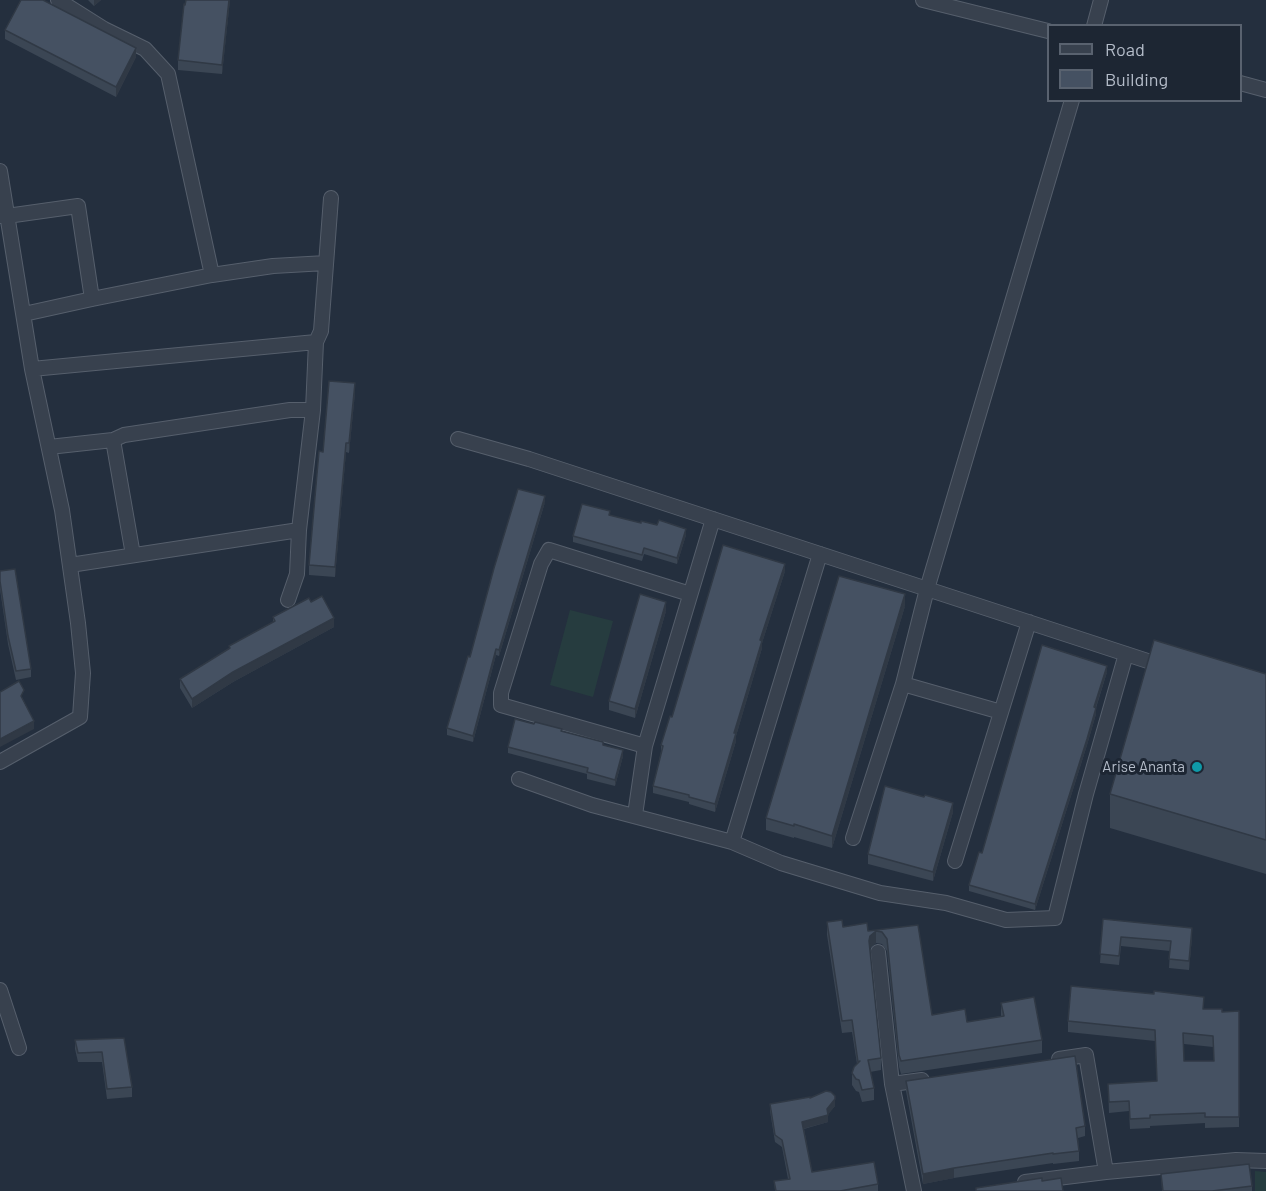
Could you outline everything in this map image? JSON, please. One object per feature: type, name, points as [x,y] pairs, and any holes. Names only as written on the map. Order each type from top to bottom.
[{"type":"street","points":[[58,0],[104,28],[145,49],[168,74],[212,275]]},
{"type":"street","points":[[923,0],[1047,31]]},
{"type":"street","points":[[1095,24],[1101,0]]},
{"type":"street","points":[[1242,84],[1266,90]]},
{"type":"street","points":[[853,838],[903,684],[927,589],[1071,102]]},
{"type":"street","points":[[0,171],[4,216],[24,314],[32,369],[62,510],[83,673],[80,717],[0,762]]},
{"type":"street","points":[[288,600],[297,574],[299,530],[313,410],[316,342],[321,331],[331,198]]},
{"type":"street","points":[[4,216],[78,206],[92,299]]},
{"type":"street","points":[[24,314],[212,275],[273,266],[326,263]]},
{"type":"street","points":[[32,369],[316,342]]},
{"type":"street","points":[[49,447],[112,440],[124,435],[291,410],[313,410]]},
{"type":"street","points":[[458,439],[529,459],[1178,671]]},
{"type":"street","points":[[112,440],[133,555]]},
{"type":"street","points":[[635,815],[645,746],[713,519]]},
{"type":"street","points":[[70,565],[299,530]]},
{"type":"street","points":[[645,746],[501,705],[501,693],[541,564],[549,550],[690,594]]},
{"type":"street","points":[[732,842],[820,554]]},
{"type":"street","points":[[955,861],[1029,622]]},
{"type":"street","points":[[519,779],[592,805],[732,842],[781,863],[880,893],[946,903],[1006,920],[1055,918],[1086,794],[1126,654]]},
{"type":"street","points":[[903,684],[1001,712]]},
{"type":"street","points":[[878,952],[892,1084],[914,1191]]},
{"type":"street","points":[[0,990],[19,1048]]},
{"type":"street","points":[[1041,1062],[1086,1055],[1106,1172]]},
{"type":"street","points":[[892,1084],[938,1077]]},
{"type":"street","points":[[1014,1184],[1106,1172],[1236,1160],[1266,1161]]},
{"type":"green space","points":[[570,610],[613,621],[593,697],[550,685]]},
{"type":"green space","points":[[1255,1171],[1266,1172],[1266,1191],[1255,1191]]},
{"type":"building","points":[[21,0],[43,0],[136,48],[116,87],[5,30]]},
{"type":"building","points":[[186,0],[229,0],[222,65],[178,60]]},
{"type":"building","points":[[329,381],[355,383],[349,443],[346,443],[335,567],[309,565],[319,451],[323,452]]},
{"type":"building","points":[[518,489],[545,496],[499,650],[496,649],[473,736],[447,728],[468,656],[470,657]]},
{"type":"building","points":[[582,504],[610,511],[609,515],[641,523],[641,521],[657,525],[659,520],[686,529],[677,558],[644,548],[642,555],[573,536]]},
{"type":"building","points":[[723,545],[785,564],[760,640],[762,641],[715,804],[653,786],[663,746],[661,745],[670,716],[672,717]]},
{"type":"building","points":[[15,569],[31,669],[16,671],[0,581],[0,571]]},
{"type":"building","points":[[839,576],[905,594],[832,836],[766,818]]},
{"type":"building","points":[[640,594],[666,602],[635,709],[609,701]]},
{"type":"building","points":[[322,596],[334,618],[233,672],[192,699],[180,679],[230,648],[229,646],[275,621],[273,617],[309,598],[311,602]]},
{"type":"building","name":"Arise Ananta","points":[[1154,640],[1266,674],[1266,840],[1110,794]]},
{"type":"building","points":[[1042,645],[1107,666],[1087,739],[1035,904],[969,885],[979,852],[982,853]]},
{"type":"building","points":[[19,681],[24,690],[21,696],[34,721],[0,739],[0,692]]},
{"type":"building","points":[[515,719],[562,729],[561,731],[623,750],[615,780],[587,772],[588,768],[508,747]]},
{"type":"building","points":[[885,786],[953,803],[933,872],[868,854]]},
{"type":"building","points":[[1103,919],[1192,928],[1189,961],[1169,959],[1171,941],[1121,937],[1119,956],[1100,954]]},
{"type":"building","points":[[842,920],[843,927],[867,923],[868,931],[918,925],[932,1015],[965,1009],[967,1022],[1004,1016],[1001,1003],[1034,997],[1042,1040],[901,1061],[887,939],[882,932],[876,931],[870,936],[869,941],[881,1058],[868,1060],[874,1088],[862,1090],[859,1080],[852,1073],[860,1061],[858,1062],[852,1020],[842,1021],[827,922]]},
{"type":"building","points":[[1071,986],[1154,994],[1154,991],[1204,997],[1203,1009],[1222,1009],[1222,1012],[1239,1011],[1239,1117],[1205,1117],[1205,1113],[1150,1115],[1150,1118],[1130,1119],[1129,1101],[1109,1102],[1108,1084],[1157,1081],[1155,1030],[1068,1021]],"holes":[[[1183,1033],[1213,1036],[1214,1061],[1184,1061]]]},
{"type":"building","points":[[124,1038],[132,1087],[107,1089],[102,1052],[78,1053],[75,1040]]},
{"type":"building","points":[[1075,1056],[1085,1126],[1076,1128],[1079,1151],[1053,1153],[923,1174],[906,1081]]},
{"type":"building","points":[[826,1091],[835,1096],[827,1109],[828,1115],[802,1122],[812,1172],[874,1162],[878,1184],[840,1191],[776,1191],[774,1181],[790,1179],[782,1140],[775,1135],[770,1104],[810,1098]]},
{"type":"building","points":[[1249,1164],[1252,1186],[1212,1191],[1163,1191],[1161,1174]]},
{"type":"building","points":[[1042,1178],[1042,1181],[1061,1178],[1063,1191],[976,1191],[976,1188]]},
{"type":"place","name":"Arise Ananta","points":[[1197,767]]}]
